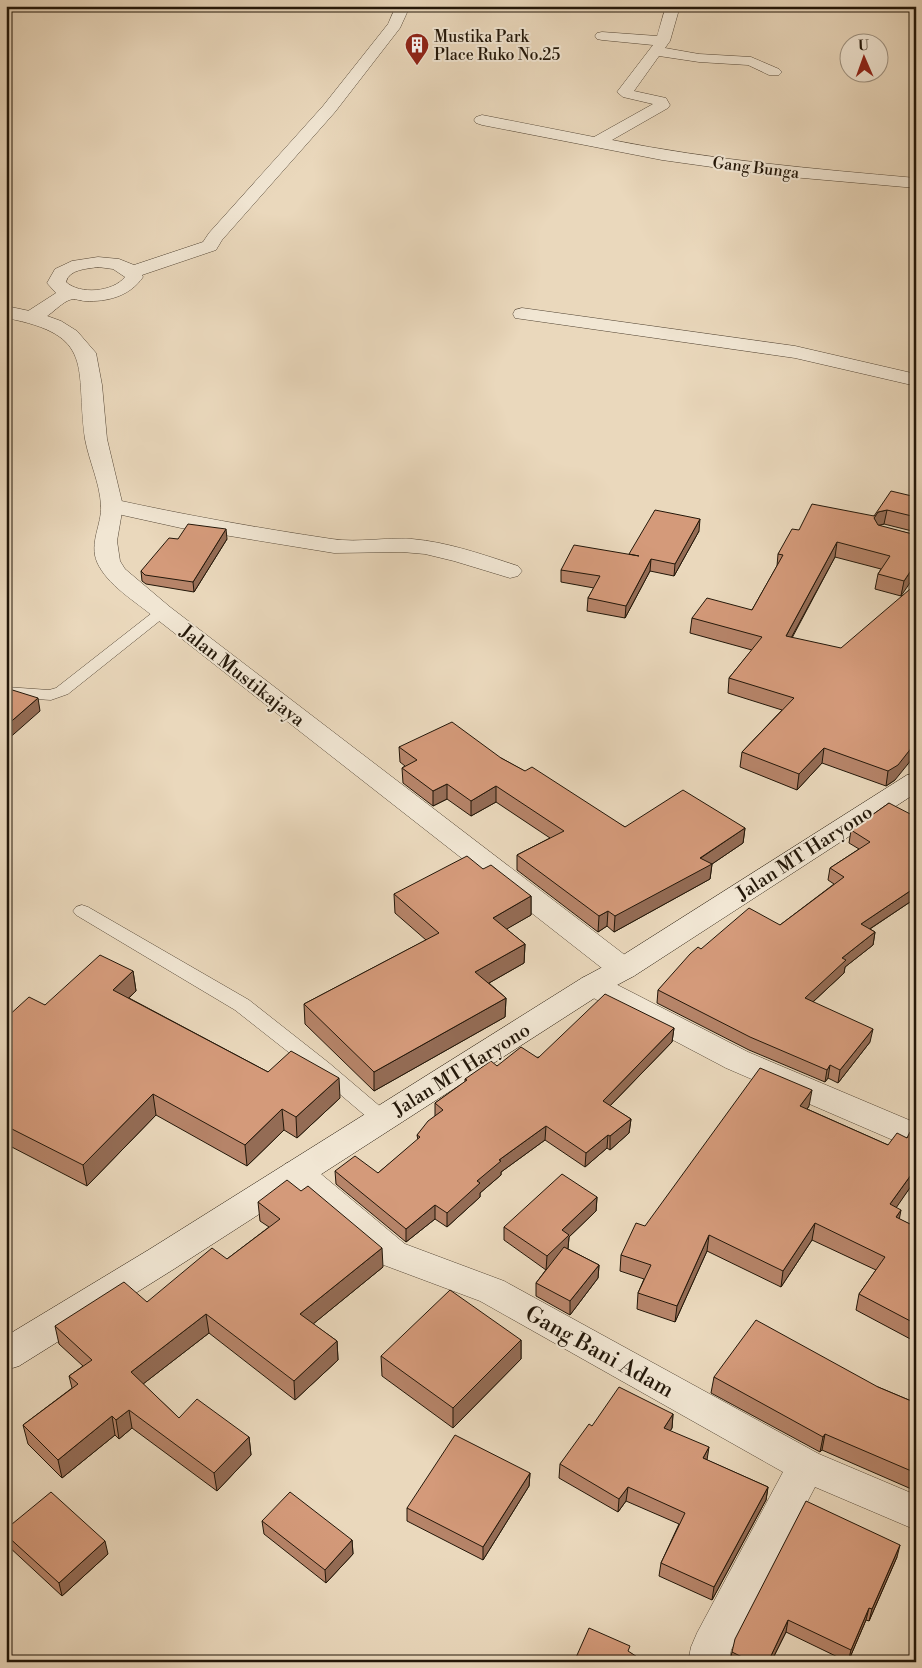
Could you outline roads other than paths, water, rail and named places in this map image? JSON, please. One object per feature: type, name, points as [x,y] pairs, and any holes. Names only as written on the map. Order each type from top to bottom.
[{"type":"street","points":[[124,268],[134,277],[132,282],[117,291],[93,295],[70,293],[63,290],[56,283],[56,279],[63,271],[88,263],[124,268],[210,246],[215,237],[233,220],[329,109],[395,24],[403,6]]},
{"type":"street","points":[[597,142],[662,105],[661,101],[626,93],[660,46],[673,6]]},
{"type":"street","points":[[602,36],[660,46],[700,58],[751,61],[774,72]]},
{"type":"street","name":"Gang Bunga","points":[[482,120],[662,155],[769,170],[916,183]]},
{"type":"street","points":[[32,317],[70,293]]},
{"type":"street","name":"Jalan Mustikajaya","points":[[6,312],[32,317],[54,325],[70,336],[86,353],[92,385],[96,439],[112,506],[106,542],[108,561],[117,574],[162,612],[623,969]]},
{"type":"street","points":[[522,314],[786,350],[916,380]]},
{"type":"street","points":[[112,506],[181,521],[334,546],[355,548],[412,546],[445,551],[510,571]]},
{"type":"street","name":"Jalan MT Haryono","points":[[6,1355],[162,1259],[593,985],[623,969],[916,782]]},
{"type":"street","points":[[593,985],[737,1060],[895,1126],[916,1138]]},
{"type":"street","name":"Gang Bani Adam","points":[[297,1173],[393,1254],[492,1291],[806,1466],[916,1513]]},
{"type":"street","points":[[708,1662],[711,1647],[806,1466]]},
{"type":"lane","points":[[6,692],[51,695],[62,691],[162,612]]},
{"type":"lane","points":[[82,911],[242,1005],[322,1068],[382,1119]]},
{"type":"place","name":"Mustika Park Place Ruko No.25","points":[[417,66]]}]
